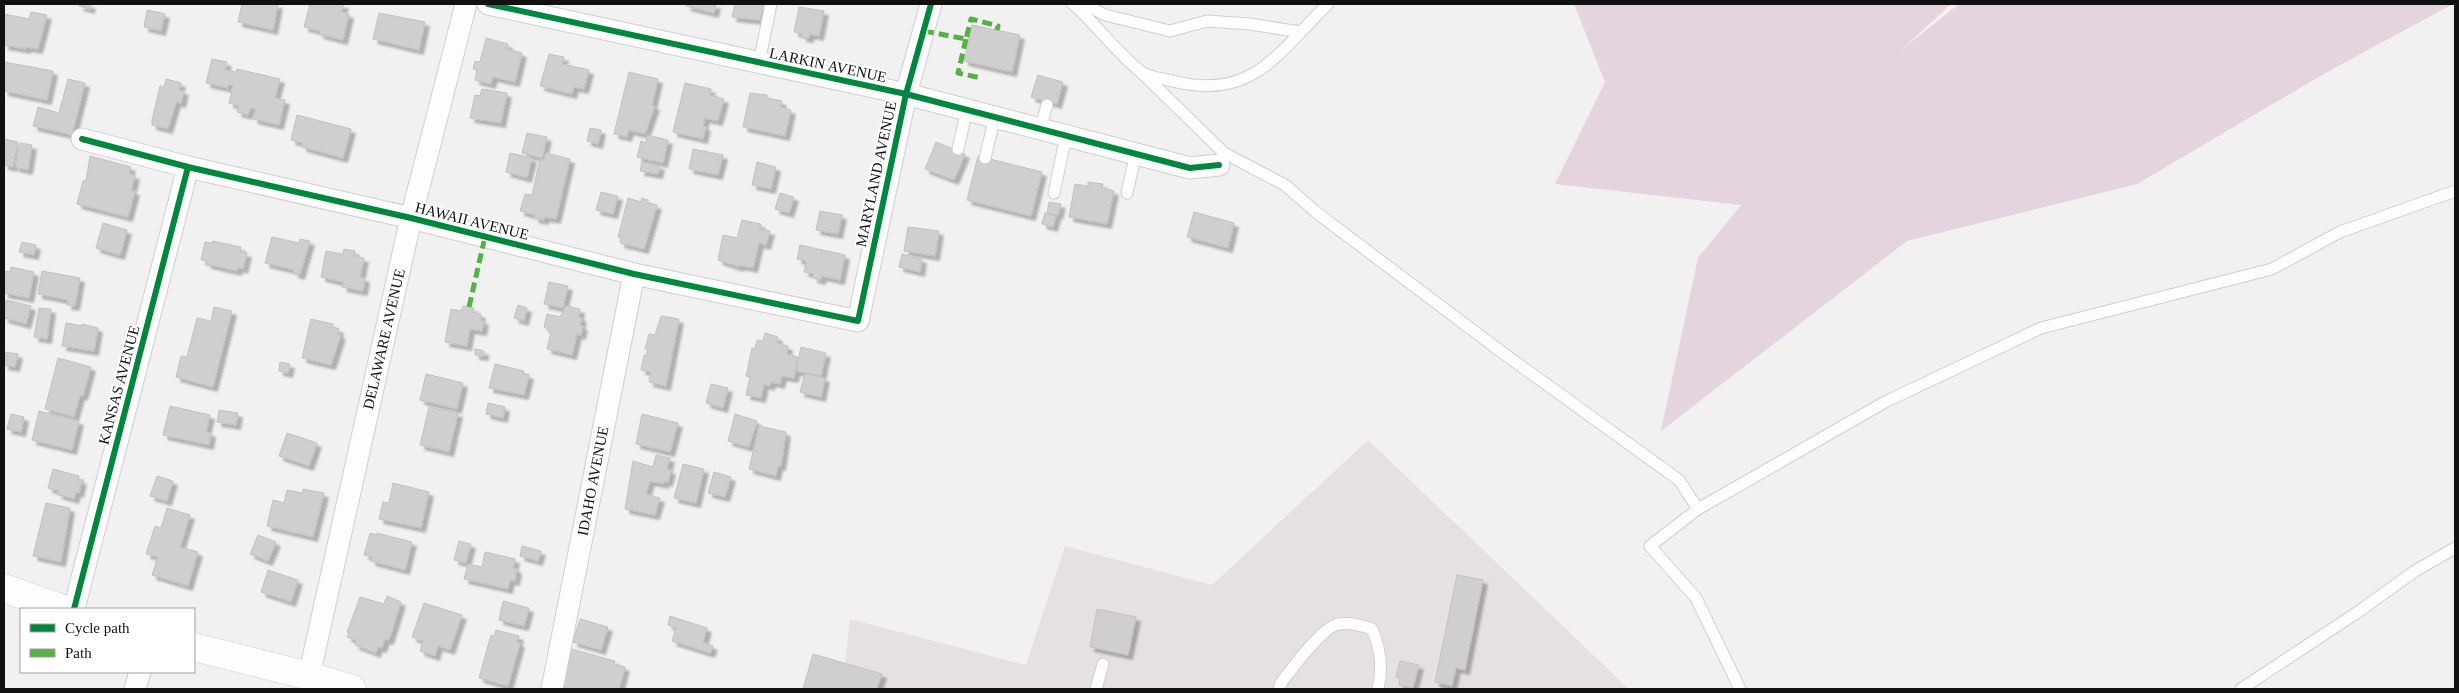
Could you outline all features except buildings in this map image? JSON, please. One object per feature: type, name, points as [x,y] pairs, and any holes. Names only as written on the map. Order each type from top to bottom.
[{"type":"street","name":"DELAWARE AVENUE","points":[[309,676],[411,218],[466,4]]},
{"type":"street","name":"LARKIN AVENUE","points":[[488,4],[906,94],[1190,168],[1219,165]]},
{"type":"street","name":"MARYLAND AVENUE","points":[[858,321],[906,94],[931,4]]},
{"type":"street","name":"HAWAII AVENUE","points":[[82,139],[188,167],[411,218],[634,274],[858,321]]},
{"type":"street","name":"KANSAS AVENUE","points":[[74,608],[188,167]]},
{"type":"street","name":"IDAHO AVENUE","points":[[552,689],[634,274]]},
{"type":"street","points":[[4,588],[60,608]]},
{"type":"street","points":[[195,647],[309,676],[352,689]]},
{"type":"street","points":[[135,689],[140,673]]},
{"type":"lane","points":[[759,62],[771,4]]},
{"type":"lane","points":[[1073,4],[1224,153],[1285,185],[1317,213],[1503,353],[1679,480],[1698,509]]},
{"type":"lane","points":[[1084,4],[1105,15],[1170,31],[1206,21],[1250,24],[1300,32]]},
{"type":"lane","points":[[1141,72],[1190,85],[1208,86],[1239,82],[1265,67],[1328,4]]},
{"type":"lane","points":[[1040,129],[1047,105]]},
{"type":"lane","points":[[958,149],[967,110]]},
{"type":"lane","points":[[986,158],[994,117]]},
{"type":"lane","points":[[1054,193],[1066,136]]},
{"type":"lane","points":[[1127,193],[1136,154]]},
{"type":"lane","points":[[1740,689],[1696,598],[1650,546],[1698,509],[1885,402],[2041,328],[2272,269],[2340,232],[2455,191]]},
{"type":"lane","points":[[2241,689],[2355,614],[2415,571],[2455,548]]},
{"type":"lane","points":[[1279,689],[1281,683],[1316,640],[1336,625],[1349,624],[1361,625],[1372,629],[1380,648],[1378,689]]},
{"type":"lane","points":[[1096,689],[1103,664]]},
{"type":"shaded area","points":[[1574,4],[1951,4],[1900,51],[1959,4],[2453,4],[2327,72],[2137,184],[1907,241],[1661,431],[1698,258],[1741,205],[1555,184],[1605,82]]},
{"type":"shaded area","points":[[1368,440],[1629,689],[842,689],[850,619],[1026,665],[1065,546],[1212,585]]},
{"type":"marked path","points":[[924,31],[966,39],[971,19],[998,26],[997,30]]},
{"type":"marked path","points":[[966,39],[958,73],[981,78]]},
{"type":"marked path","points":[[469,307],[485,237]]},
{"type":"cycle path","points":[[488,4],[906,94],[1190,168],[1219,165]]},
{"type":"cycle path","points":[[82,139],[188,167],[411,218],[634,274],[858,321],[906,94],[931,4]]},
{"type":"cycle path","points":[[74,608],[188,167]]}]
